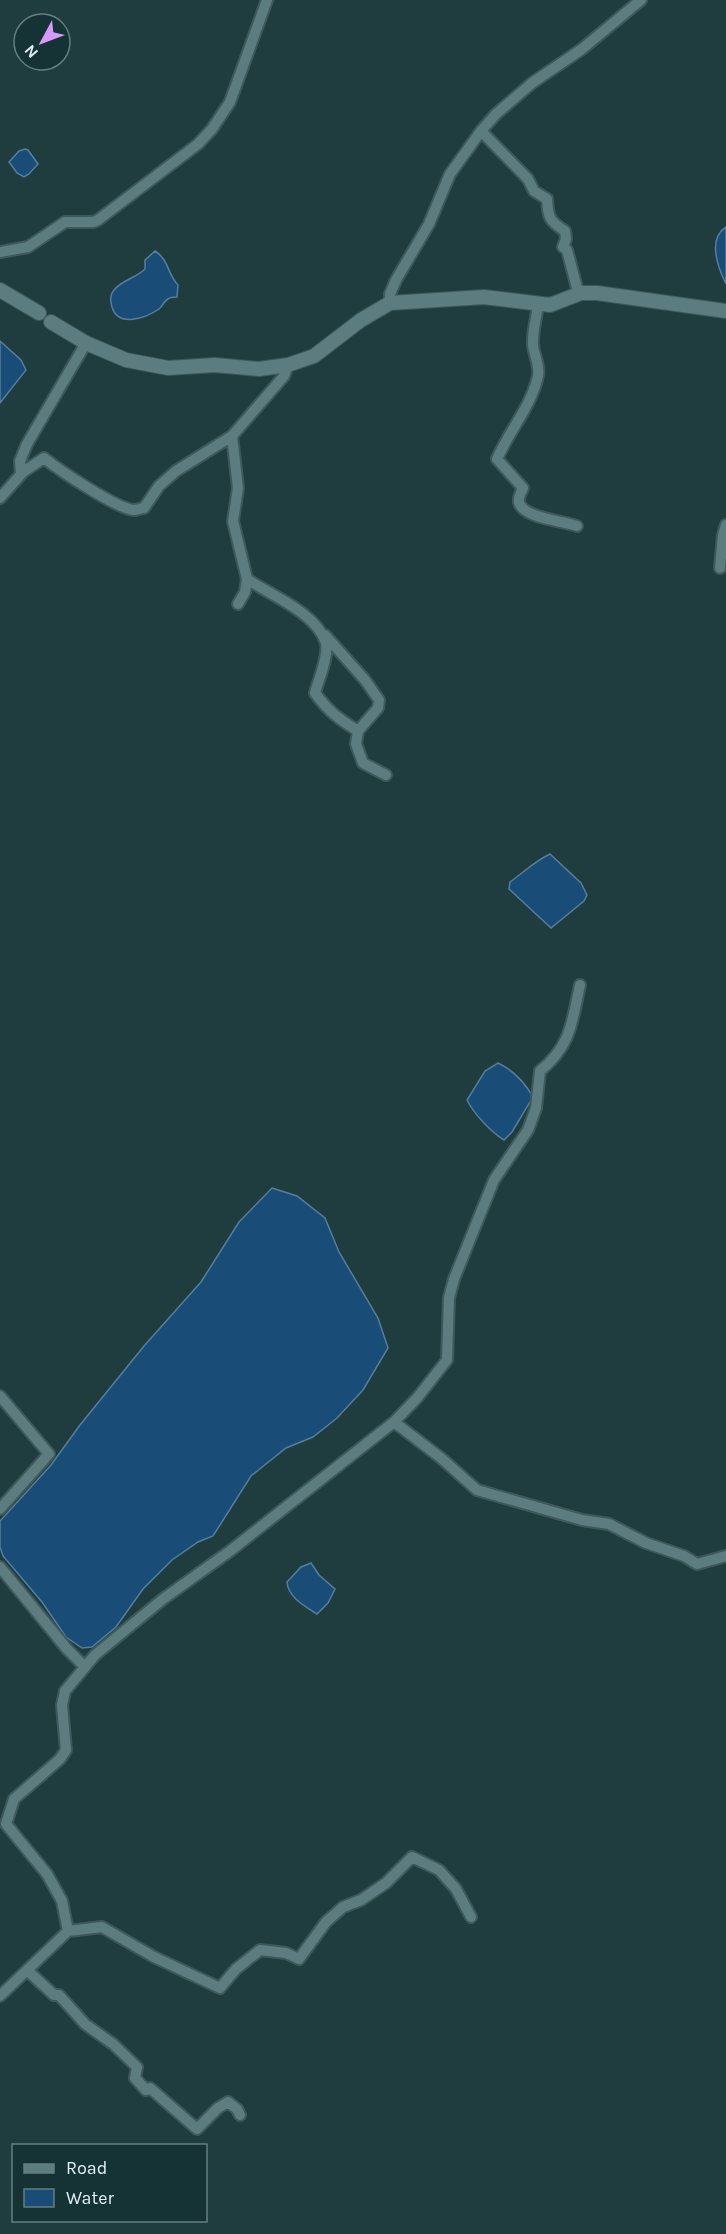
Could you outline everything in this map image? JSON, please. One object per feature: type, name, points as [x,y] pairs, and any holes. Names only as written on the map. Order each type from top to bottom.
[{"type":"street","points":[[0,252],[28,247],[65,222],[98,220],[198,144],[212,129],[230,102],[267,0]]},
{"type":"street","points":[[390,303],[390,294],[396,280],[429,224],[450,174],[481,131],[496,114],[532,83],[582,49],[641,0]]},
{"type":"street","points":[[481,131],[528,178],[534,191],[547,199],[548,213],[552,223],[565,231],[566,239],[563,247],[567,250],[577,288],[581,293]]},
{"type":"street","points":[[0,290],[39,313]]},
{"type":"street","points":[[51,322],[86,343],[126,360],[168,368],[215,366],[259,369],[288,365],[314,356],[361,320],[390,303],[484,297],[550,305],[581,293],[726,311]]},
{"type":"street","points":[[538,303],[533,338],[539,364],[538,376],[524,412],[497,459],[506,472],[517,479],[523,488],[519,501],[520,506],[529,514],[577,526]]},
{"type":"street","points":[[21,474],[20,461],[27,444],[86,343]]},
{"type":"street","points":[[0,498],[21,474],[44,458],[63,473],[116,502],[133,510],[144,508],[159,486],[176,471],[232,436],[284,376],[288,365]]},
{"type":"street","points":[[232,436],[238,488],[233,521],[247,579],[245,592],[238,604]]},
{"type":"street","points":[[720,568],[726,525]]},
{"type":"street","points":[[247,579],[296,609],[318,629],[344,656],[379,700],[378,708],[358,731],[356,744],[363,763],[386,775]]},
{"type":"street","points":[[318,629],[326,645],[322,671],[315,693],[328,711],[358,731]]},
{"type":"street","points":[[68,1931],[62,1900],[47,1874],[6,1824],[14,1799],[60,1760],[66,1750],[62,1705],[65,1691],[95,1655],[133,1623],[230,1551],[394,1422],[417,1398],[447,1360],[449,1298],[454,1279],[494,1180],[528,1130],[536,1108],[540,1071],[558,1053],[571,1029],[580,985]]},
{"type":"street","points":[[0,1396],[50,1454],[0,1509]]},
{"type":"street","points":[[394,1422],[441,1458],[477,1490],[582,1520],[609,1524],[646,1543],[684,1556],[697,1564],[726,1556]]},
{"type":"street","points":[[0,1567],[67,1649],[85,1667]]},
{"type":"street","points":[[0,1996],[68,1931],[102,1927],[154,1957],[220,1988],[236,1969],[260,1950],[286,1953],[299,1959],[326,1922],[344,1907],[361,1900],[386,1883],[412,1857],[440,1870],[456,1889],[471,1917]]},
{"type":"street","points":[[28,1971],[54,1995],[59,1995],[64,1999],[85,2024],[113,2044],[137,2067],[135,2078],[146,2090],[150,2088],[197,2129],[218,2108],[228,2102],[237,2109],[240,2115]]},
{"type":"water","points":[[25,149],[38,164],[24,177],[17,173],[9,162],[19,151]]},
{"type":"water","points":[[726,227],[726,284],[717,262],[716,246],[720,232]]},
{"type":"water","points":[[155,251],[163,258],[178,285],[177,297],[169,298],[159,309],[140,318],[120,317],[111,305],[113,292],[121,284],[145,269],[145,260]]},
{"type":"water","points":[[0,341],[21,360],[26,370],[0,403]]},
{"type":"water","points":[[550,854],[581,883],[587,895],[584,901],[551,928],[509,889],[510,882],[534,863]]},
{"type":"water","points":[[498,1063],[518,1077],[533,1097],[512,1132],[504,1140],[483,1122],[467,1100],[485,1071]]},
{"type":"water","points":[[272,1188],[297,1196],[325,1218],[339,1252],[378,1318],[388,1348],[363,1390],[337,1418],[313,1437],[286,1448],[251,1476],[213,1536],[198,1542],[172,1560],[143,1589],[116,1627],[92,1647],[82,1648],[66,1637],[42,1602],[3,1556],[0,1547],[0,1521],[51,1465],[144,1346],[201,1282],[239,1222]]},
{"type":"water","points":[[311,1563],[319,1575],[335,1589],[328,1603],[317,1614],[294,1597],[287,1582],[301,1567]]}]
